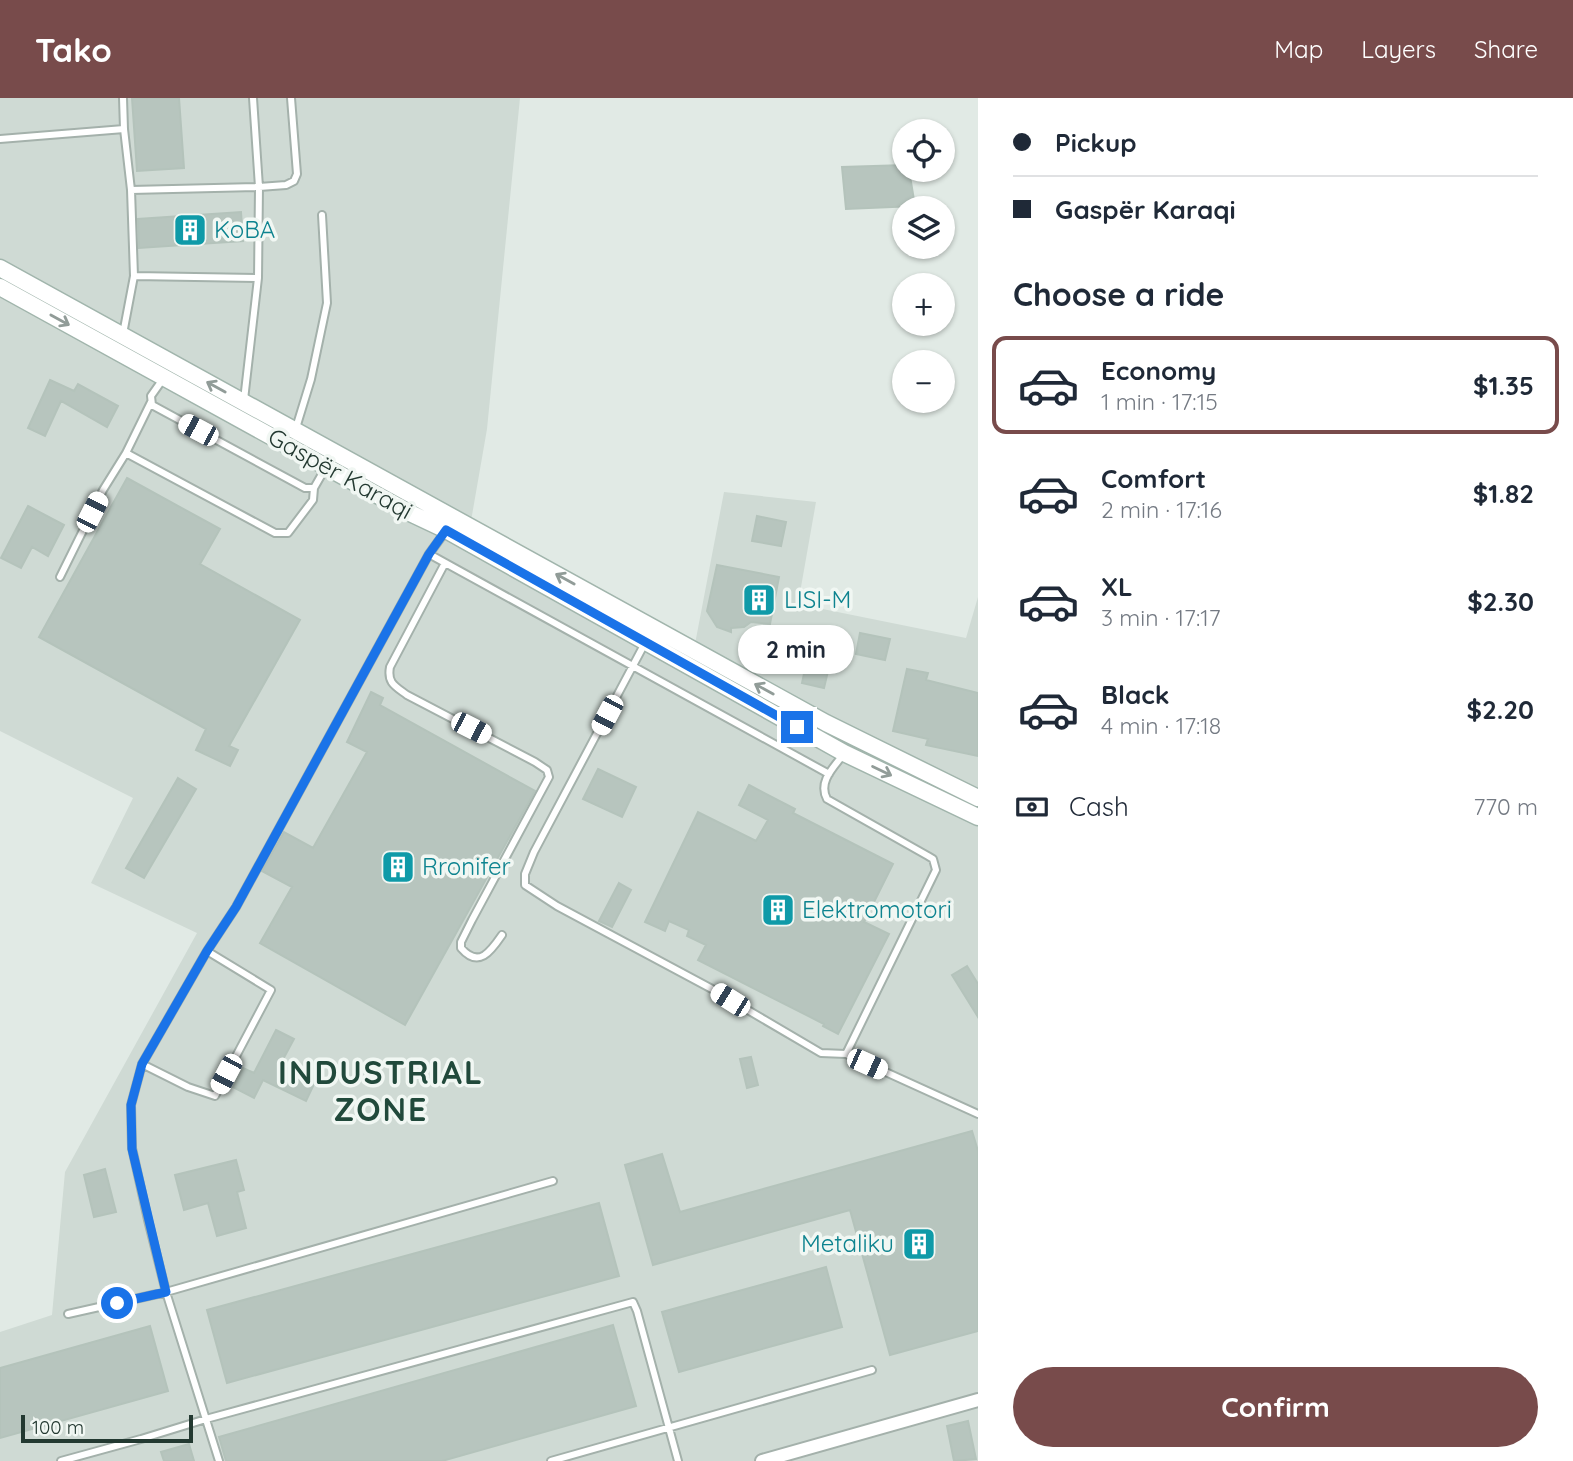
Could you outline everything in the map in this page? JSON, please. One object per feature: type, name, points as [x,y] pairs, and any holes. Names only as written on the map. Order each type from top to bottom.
[{"type":"main road","name":"Gaspër Karaqi","points":[[0,268],[803,711],[978,798]]},
{"type":"main road","name":"Gaspër Karaqi","points":[[0,287],[410,513],[446,530],[844,753],[978,817]]},
{"type":"street","points":[[762,1461],[978,1400]]},
{"type":"lane","points":[[123,98],[131,190],[134,276],[123,334]]},
{"type":"lane","points":[[244,402],[258,278],[259,187],[253,98]]},
{"type":"lane","points":[[131,190],[259,187],[286,185],[294,181],[297,174],[292,98]]},
{"type":"lane","points":[[0,139],[124,130]]},
{"type":"lane","points":[[296,430],[311,379],[327,303],[322,215]]},
{"type":"lane","points":[[134,276],[258,278]]},
{"type":"lane","points":[[60,576],[103,490],[126,453],[151,402],[151,396],[164,378]]},
{"type":"lane","points":[[151,402],[155,407],[305,488],[314,488]]},
{"type":"lane","points":[[126,453],[275,533],[288,533],[313,500],[314,488],[326,466]]},
{"type":"lane","points":[[219,1461],[166,1292],[132,1149],[131,1105],[142,1064],[207,951],[236,907],[429,554],[446,530]]},
{"type":"lane","points":[[429,554],[829,774]]},
{"type":"lane","points":[[445,563],[390,667],[388,676],[390,683],[407,695],[547,770],[549,777],[472,920],[461,942],[461,948],[471,957],[483,956],[502,934]]},
{"type":"lane","points":[[645,643],[534,852],[525,874],[525,885],[557,906],[712,989],[821,1053],[846,1054],[978,1114]]},
{"type":"lane","points":[[844,753],[829,774],[823,790],[827,799],[933,859],[936,870],[846,1054]]},
{"type":"lane","points":[[142,1064],[188,1087],[215,1096],[271,990],[207,951]]},
{"type":"lane","points":[[68,1314],[166,1292],[553,1181]]},
{"type":"lane","points":[[61,1461],[632,1302],[637,1311],[678,1461]]},
{"type":"lane","points":[[551,1461],[872,1370]]},
{"type":"shaded area","points":[[0,98],[520,98],[487,429],[471,521],[695,644],[724,492],[816,502],[798,604],[966,638],[978,597],[978,1461],[0,1461],[0,1332],[52,1315],[65,1172],[197,933],[91,883],[133,798],[0,731]]},
{"type":"building","points":[[132,98],[179,98],[184,168],[137,171]]},
{"type":"building","points":[[892,165],[892,182],[911,182],[913,196],[892,196],[892,207],[846,209],[842,167]]},
{"type":"building","name":"KoBA","points":[[241,212],[243,241],[139,248],[138,219]]},
{"type":"building","points":[[50,380],[74,391],[78,384],[118,406],[107,427],[61,401],[45,436],[28,428]]},
{"type":"building","points":[[127,478],[220,529],[200,564],[300,620],[229,746],[238,750],[230,766],[196,750],[206,729],[39,637]]},
{"type":"building","points":[[28,506],[64,525],[48,556],[32,547],[21,568],[1,558]]},
{"type":"building","points":[[757,516],[786,522],[781,546],[752,541]]},
{"type":"building","points":[[717,565],[779,577],[770,624],[751,622],[744,627],[731,628],[731,632],[717,627],[707,611]]},
{"type":"building","points":[[813,632],[836,637],[824,688],[802,683]]},
{"type":"building","points":[[860,633],[890,639],[885,660],[856,654]]},
{"type":"building","points":[[907,669],[928,673],[926,680],[978,693],[978,756],[926,745],[928,739],[893,731]]},
{"type":"building","name":"Rronifer","points":[[371,692],[383,698],[380,705],[535,791],[405,1025],[260,943],[292,887],[262,871],[284,832],[313,848],[367,752],[347,742]]},
{"type":"building","points":[[598,769],[636,787],[622,817],[583,799]]},
{"type":"building","points":[[178,778],[196,789],[144,878],[126,868]]},
{"type":"building","name":"Elektromotori","points":[[749,785],[795,809],[793,813],[893,864],[864,922],[889,934],[838,1034],[823,1026],[824,1024],[698,960],[706,945],[687,936],[689,930],[669,921],[665,931],[645,922],[698,812],[756,841],[768,820],[739,805]]},
{"type":"building","points":[[619,883],[631,890],[612,927],[599,921]]},
{"type":"building","points":[[967,966],[978,984],[978,1017],[952,975]]},
{"type":"building","points":[[276,1030],[294,1039],[280,1065],[315,1082],[306,1101],[263,1080],[254,1098],[233,1087],[243,1068],[254,1073]]},
{"type":"building","points":[[751,1057],[758,1085],[747,1088],[740,1059]]},
{"type":"building","name":"Metaliku","points":[[972,1131],[978,1151],[978,1331],[890,1355],[850,1210],[653,1265],[625,1165],[662,1154],[680,1212]]},
{"type":"building","points":[[236,1160],[244,1190],[237,1192],[246,1228],[217,1236],[208,1203],[184,1210],[175,1175]]},
{"type":"building","points":[[105,1169],[116,1212],[94,1217],[84,1175]]},
{"type":"building","points":[[599,1203],[619,1276],[227,1383],[207,1310]]},
{"type":"building","name":"Metaliku","points":[[826,1267],[842,1327],[679,1372],[662,1312]]},
{"type":"building","points":[[613,1325],[636,1406],[442,1461],[226,1461],[219,1437]]},
{"type":"building","points":[[150,1326],[168,1391],[0,1438],[0,1368]]},
{"type":"building","points":[[968,1421],[976,1459],[954,1461],[947,1426]]},
{"type":"building","points":[[189,1444],[194,1461],[164,1461],[161,1452]]},
{"type":"place","name":"KoBA","points":[[190,230]]},
{"type":"place","name":"LISI-M","points":[[759,600]]},
{"type":"place","name":"Rronifer","points":[[398,867]]},
{"type":"place","name":"Elektromotori","points":[[778,910]]},
{"type":"place","name":"Metaliku","points":[[919,1244]]},
{"type":"district","name":"INDUSTRIAL ZONE","points":[[381,1092]]},
{"type":"route","points":[[117,1303],[166,1292],[132,1149],[131,1105],[142,1064],[207,951],[236,907],[429,554],[446,530],[797,727]]}]
